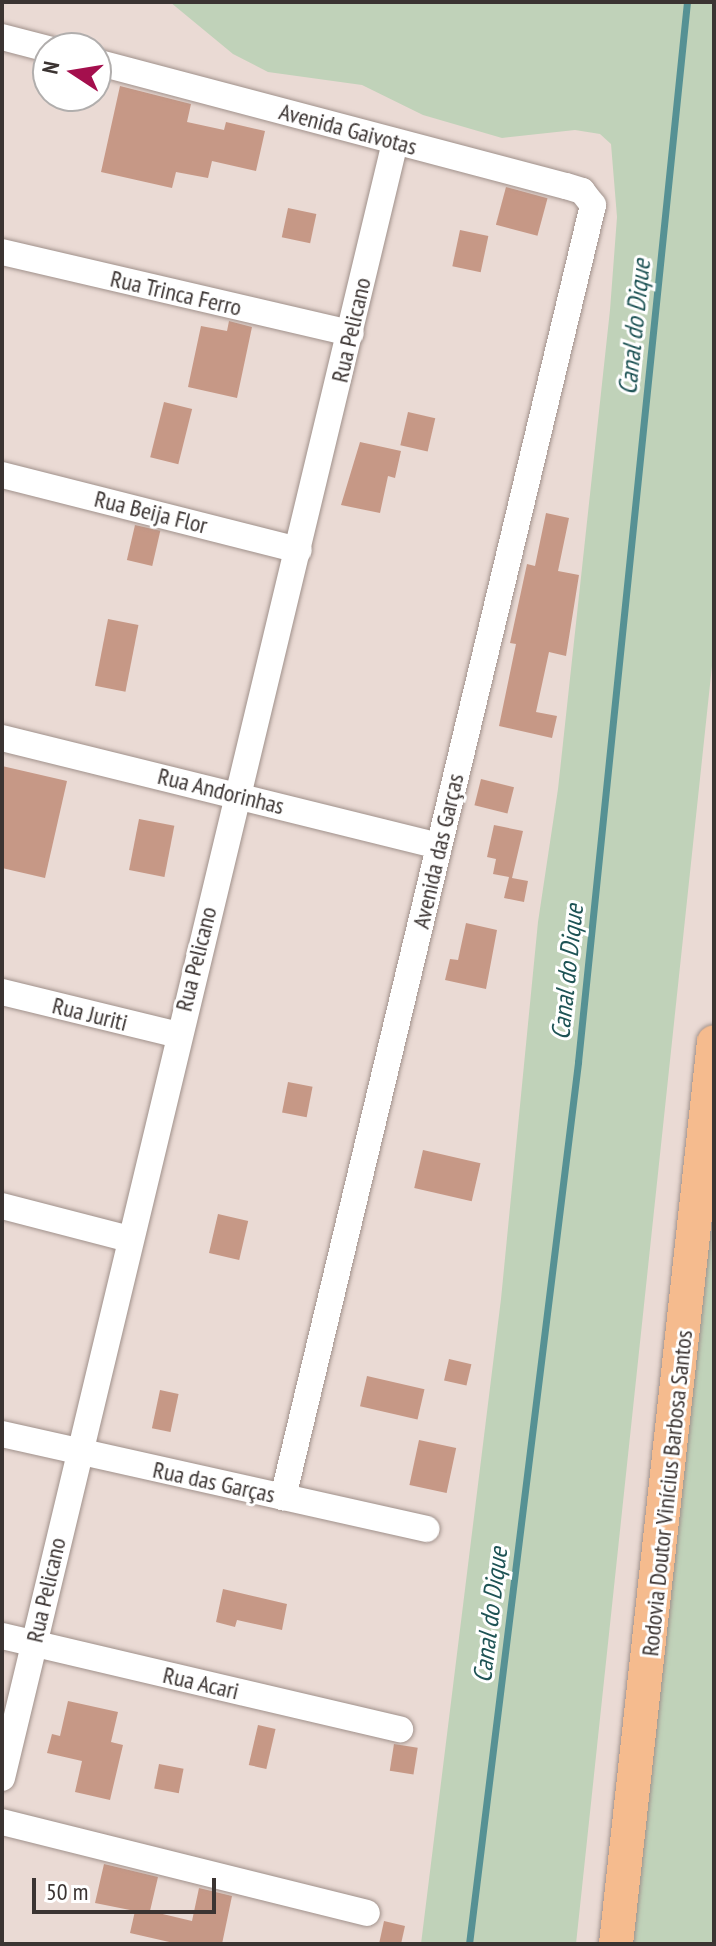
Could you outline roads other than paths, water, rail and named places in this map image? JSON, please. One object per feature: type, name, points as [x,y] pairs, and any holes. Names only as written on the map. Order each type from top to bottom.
[{"type":"main road","name":"Rodovia Doutor Vinícius Barbosa Santos","points":[[616,1944],[714,1042]]},
{"type":"street","points":[[2,37],[32,45]]},
{"type":"street","name":"Avenida Gaivotas","points":[[112,66],[566,186],[582,191],[593,205]]},
{"type":"street","name":"Rua Pelicano","points":[[2,1778],[178,1035],[299,550],[395,142]]},
{"type":"street","name":"Avenida das Garças","points":[[283,1497],[593,205]]},
{"type":"street","name":"Rua Trinca Ferro","points":[[2,252],[351,333]]},
{"type":"street","name":"Rua Beija Flor","points":[[2,475],[299,550]]},
{"type":"street","name":"Rua Andorinhas","points":[[2,738],[439,846]]},
{"type":"street","name":"Rua Juriti","points":[[2,992],[178,1035]]},
{"type":"street","points":[[2,1206],[130,1239]]},
{"type":"street","name":"Rua das Garças","points":[[2,1434],[426,1529]]},
{"type":"street","name":"Rua Acari","points":[[2,1636],[400,1729]]},
{"type":"street","points":[[2,1822],[367,1913]]},
{"type":"waterway","name":"Canal do Dique","points":[[469,1944],[578,1062],[687,2]]}]
